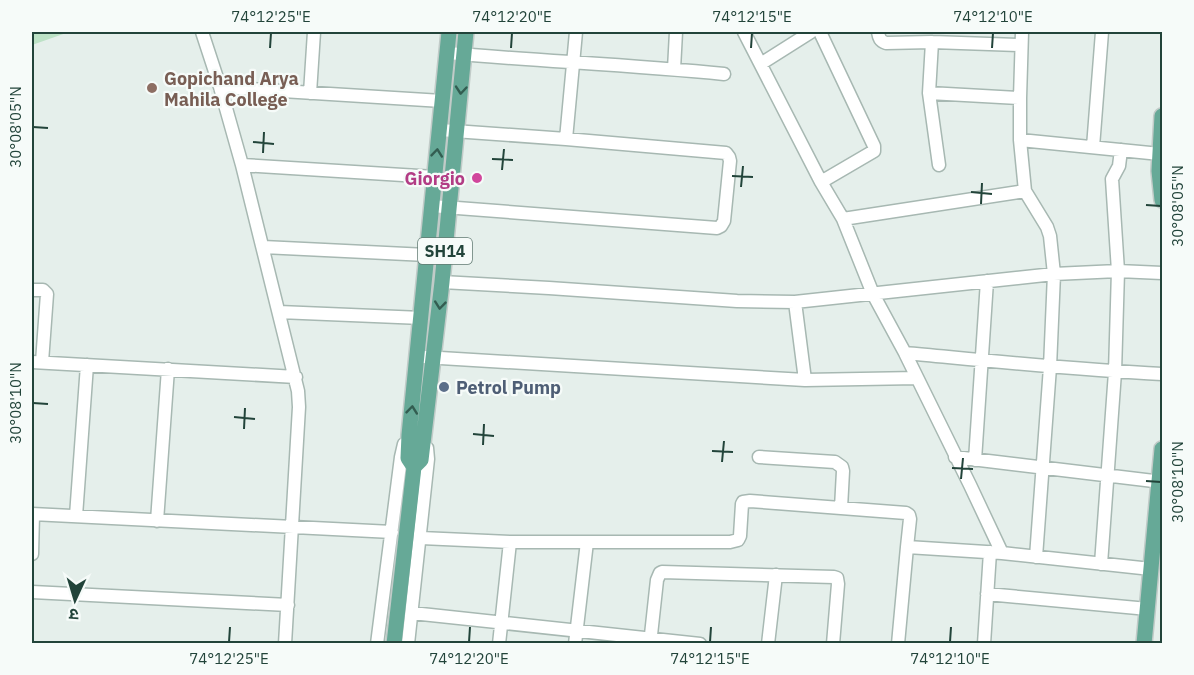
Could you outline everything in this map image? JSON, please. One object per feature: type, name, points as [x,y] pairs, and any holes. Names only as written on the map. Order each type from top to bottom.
[{"type":"main road","name":"SH14","points":[[417,436],[418,357],[449,32]]},
{"type":"main road","name":"SH14","points":[[394,644],[413,472],[408,458],[417,436],[434,358],[466,32]]},
{"type":"main road","points":[[1162,116],[1159,171],[1162,200]]},
{"type":"main road","points":[[1144,644],[1155,562],[1162,449]]},
{"type":"street","points":[[202,32],[242,165],[296,377],[299,407],[285,644]]},
{"type":"street","points":[[310,93],[314,32]]},
{"type":"street","points":[[566,139],[576,32]]},
{"type":"street","points":[[674,69],[676,32]]},
{"type":"street","points":[[744,32],[762,63],[821,182],[843,219],[873,294],[905,353],[970,485],[996,553],[987,594],[984,644]]},
{"type":"street","points":[[762,63],[811,32]]},
{"type":"street","points":[[820,32],[874,146],[874,151],[821,182]]},
{"type":"street","points":[[878,32],[879,37],[886,43],[932,42],[949,37],[1021,45]]},
{"type":"street","points":[[1022,32],[1020,140],[1025,191],[1047,227],[1054,274],[1050,367],[1036,557]]},
{"type":"street","points":[[1093,147],[1102,32]]},
{"type":"street","points":[[932,42],[929,93],[939,165]]},
{"type":"street","points":[[447,53],[724,74]]},
{"type":"street","points":[[220,87],[442,101]]},
{"type":"street","points":[[929,93],[1020,98]]},
{"type":"street","points":[[432,206],[717,228],[724,221],[730,161],[726,153],[440,130]]},
{"type":"street","points":[[1020,140],[1160,154]]},
{"type":"street","points":[[1101,564],[1114,372],[1118,271],[1112,179],[1119,166],[1121,150]]},
{"type":"street","points":[[242,165],[435,177]]},
{"type":"street","points":[[843,219],[1025,191]]},
{"type":"street","points":[[263,247],[427,255]]},
{"type":"street","points":[[442,282],[737,301],[795,302],[1054,274],[1118,271],[1162,273]]},
{"type":"street","points":[[975,460],[987,281]]},
{"type":"street","points":[[32,290],[43,290],[47,294],[37,362],[296,377]]},
{"type":"street","points":[[795,302],[805,380]]},
{"type":"street","points":[[279,312],[422,318]]},
{"type":"street","points":[[905,353],[982,362],[1162,374]]},
{"type":"street","points":[[418,357],[805,380],[917,378]]},
{"type":"street","points":[[76,516],[87,365]]},
{"type":"street","points":[[157,521],[168,369]]},
{"type":"street","points":[[377,644],[400,457],[404,446],[417,436],[428,449],[428,459],[408,644]]},
{"type":"street","points":[[759,457],[839,464],[843,471],[841,508]]},
{"type":"street","points":[[955,457],[1161,482]]},
{"type":"street","points":[[421,538],[510,542],[730,542],[738,540],[740,536],[741,507],[743,502],[750,501],[906,513],[910,519],[898,644]]},
{"type":"street","points":[[32,554],[32,514],[392,532]]},
{"type":"street","points":[[499,644],[510,542]]},
{"type":"street","points":[[576,637],[587,542]]},
{"type":"street","points":[[907,547],[1101,564],[1155,562]]},
{"type":"street","points":[[650,641],[657,580],[662,572],[776,574],[837,578],[832,644]]},
{"type":"street","points":[[768,644],[776,574]]},
{"type":"street","points":[[32,592],[288,605]]},
{"type":"street","points":[[987,594],[1148,609]]},
{"type":"street","points":[[412,613],[501,623],[576,637],[700,644]]},
{"type":"green space","points":[[32,32],[69,32],[32,45]]},
{"type":"place","name":"Gopichand Arya Mahila College","points":[[152,88]]},
{"type":"place","name":"Giorgio","points":[[477,178]]},
{"type":"place","name":"Petrol Pump","points":[[444,387]]}]
